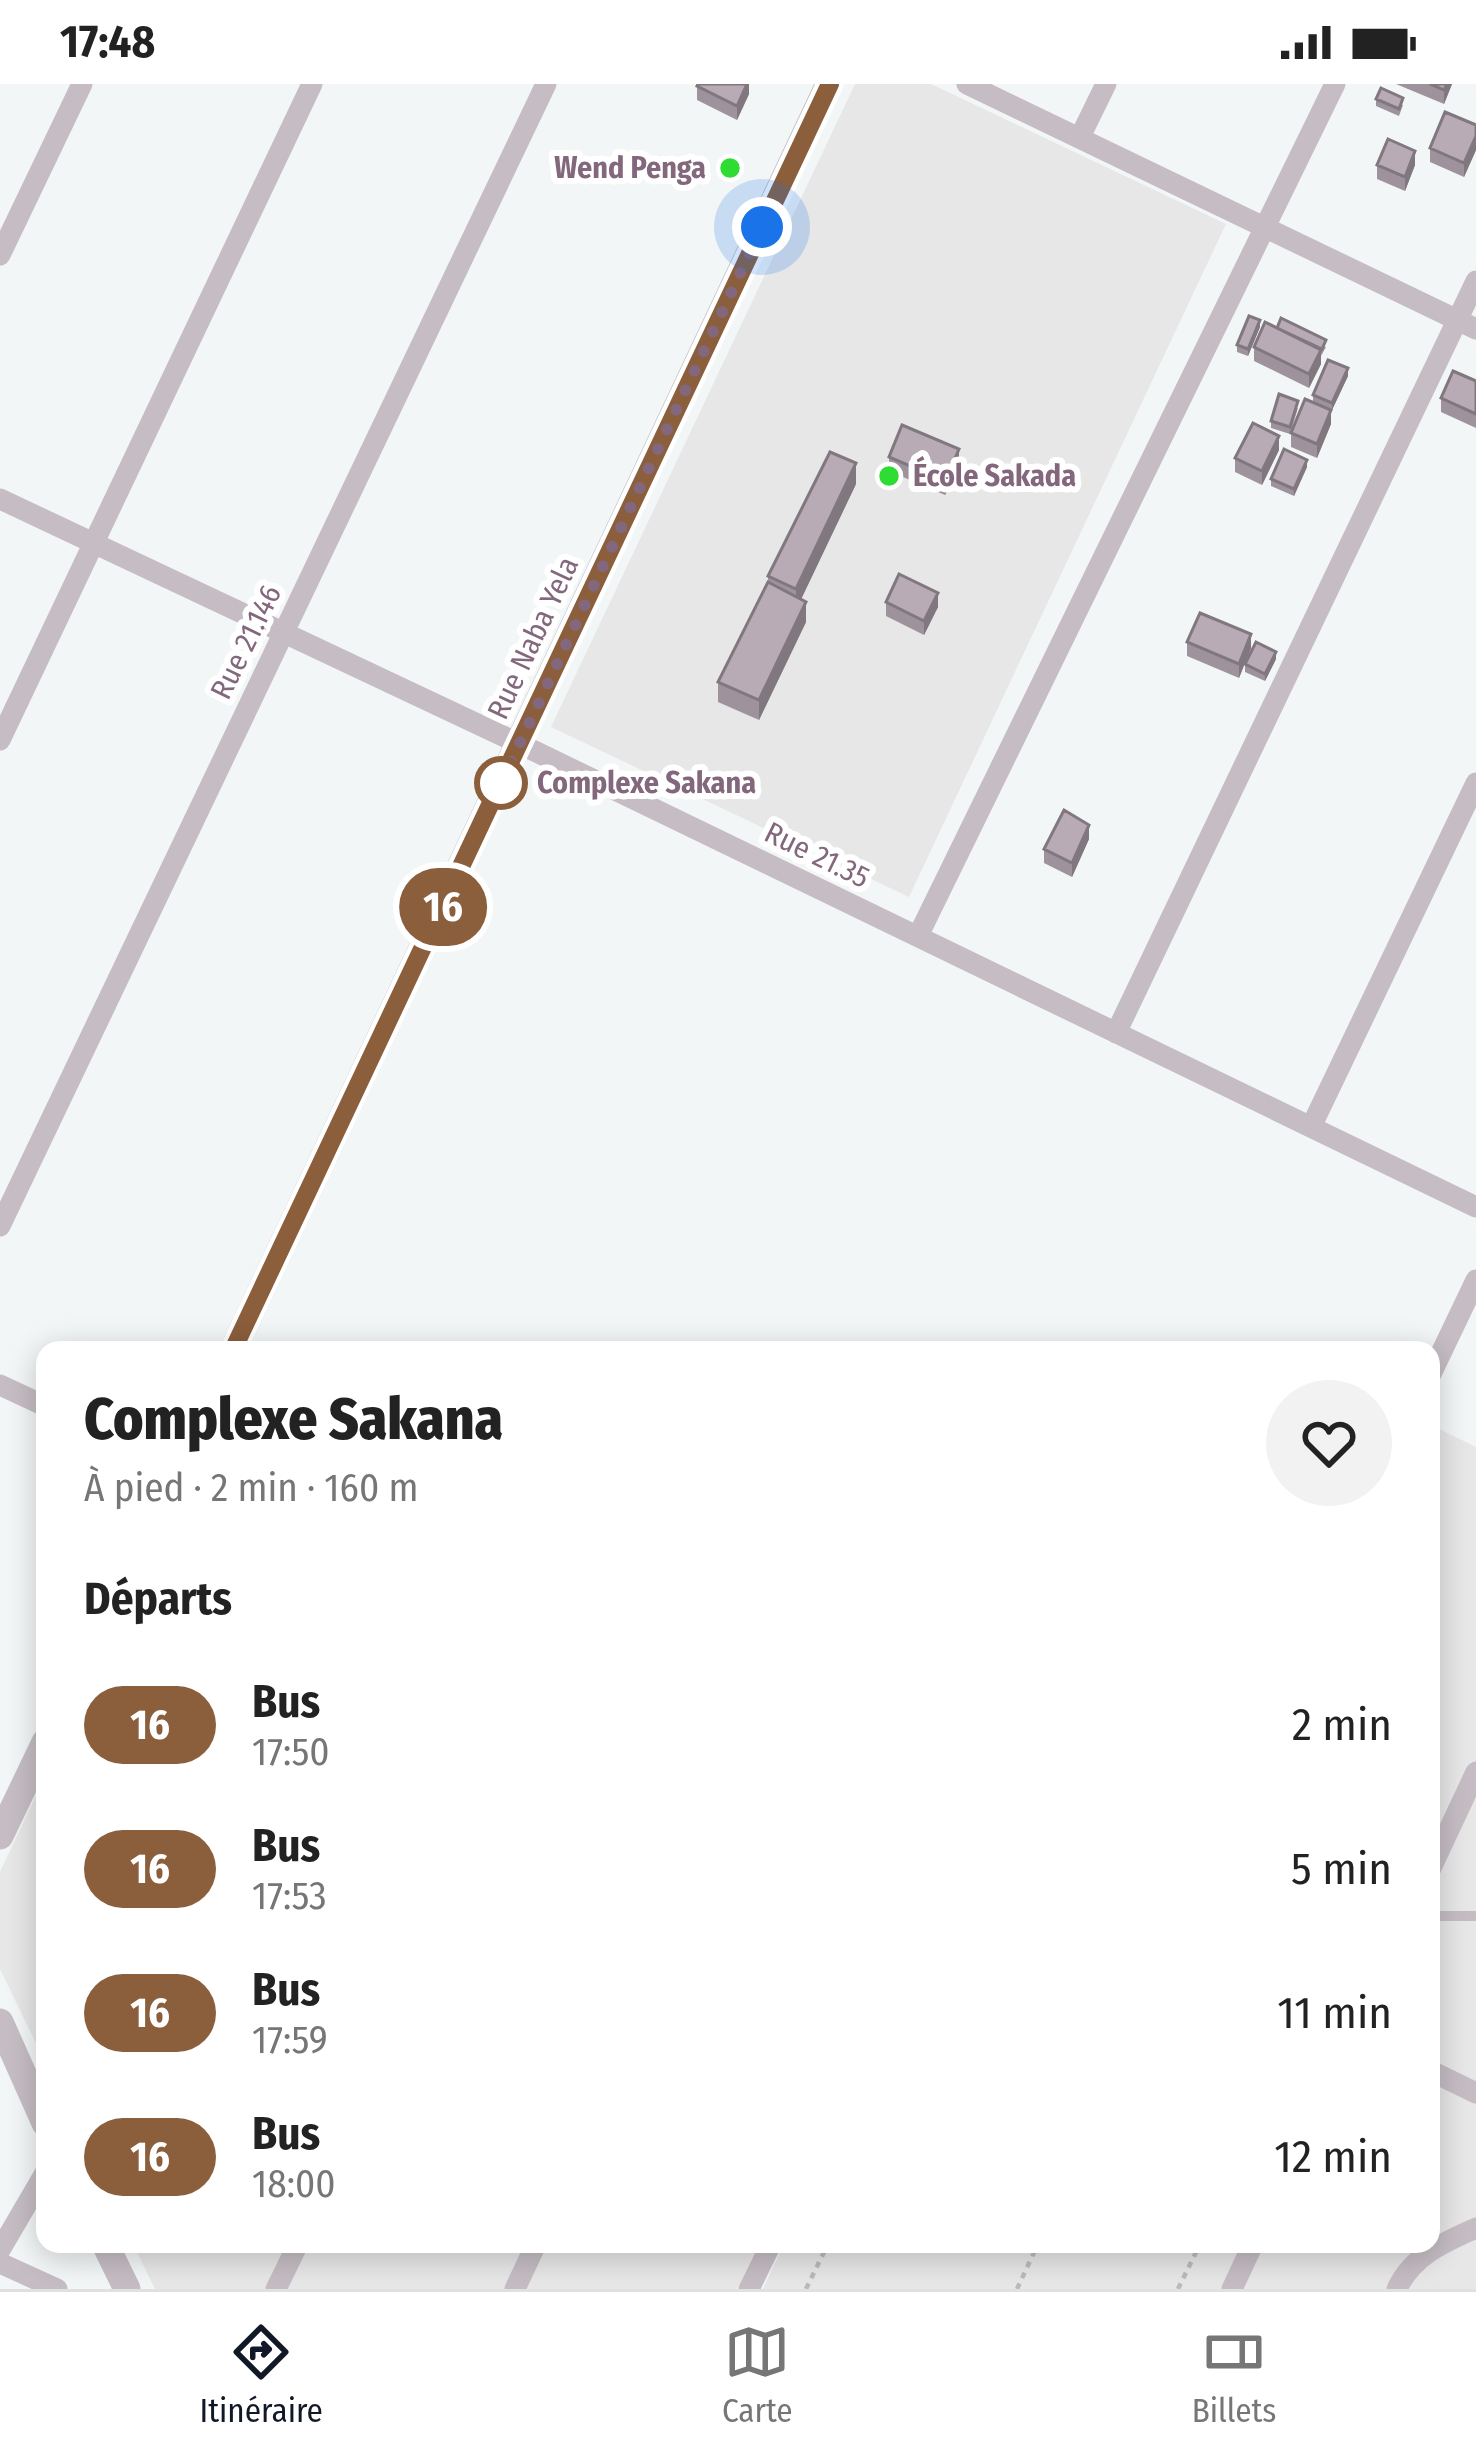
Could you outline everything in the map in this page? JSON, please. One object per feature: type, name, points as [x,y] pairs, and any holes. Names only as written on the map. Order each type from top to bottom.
[{"type":"street","points":[[0,255],[82,84]]},
{"type":"street","points":[[0,740],[312,84]]},
{"type":"street","name":"Rue 21.146","points":[[0,1226],[546,84]]},
{"type":"street","name":"Rue Naba Yela","points":[[237,1341],[830,84]]},
{"type":"street","points":[[967,84],[1467,324]]},
{"type":"street","points":[[1080,137],[1106,84]]},
{"type":"street","points":[[918,937],[1335,84]]},
{"type":"street","points":[[1116,1033],[1467,324],[1476,281]]},
{"type":"street","name":"Rue 21.35","points":[[0,499],[520,744],[1476,1207]]},
{"type":"street","points":[[1311,1127],[1476,783]]},
{"type":"street","points":[[1440,1355],[1476,1280]]},
{"type":"street","points":[[0,1385],[36,1402]]},
{"type":"street","points":[[0,1836],[36,1761]]},
{"type":"street","points":[[1440,1849],[1476,1772]]},
{"type":"street","points":[[0,2022],[36,2103]]},
{"type":"street","points":[[1440,2076],[1476,2093]]},
{"type":"street","points":[[0,2250],[36,2188]]},
{"type":"street","points":[[1440,2245],[1476,2228]]},
{"type":"street","points":[[109,2253],[127,2289]]},
{"type":"street","points":[[276,2289],[294,2253]]},
{"type":"street","points":[[515,2289],[532,2253]]},
{"type":"street","points":[[749,2289],[767,2253]]},
{"type":"street","points":[[1232,2289],[1249,2253]]},
{"type":"street","points":[[1397,2289],[1406,2269],[1429,2253]]},
{"type":"street","points":[[0,2263],[57,2289]]},
{"type":"lane","points":[[1440,1916],[1476,1916]]},
{"type":"path","points":[[806,2289],[824,2253]]},
{"type":"path","points":[[1017,2289],[1034,2253]]},
{"type":"path","points":[[1178,2289],[1195,2253]]},
{"type":"shaded area","name":"École Sakada","points":[[855,84],[931,84],[1226,224],[909,897],[551,727]]},
{"type":"shaded area","points":[[1440,1429],[1476,1447],[1476,2289],[763,2289],[780,2253],[1440,2253]]},
{"type":"shaded area","points":[[36,1795],[36,2043],[0,1969],[0,1872]]},
{"type":"shaded area","points":[[137,2253],[755,2253],[737,2289],[155,2289]]},
{"type":"building","points":[[698,84],[747,84],[737,106]]},
{"type":"building","points":[[1381,88],[1403,98],[1399,109],[1376,99]]},
{"type":"building","points":[[1445,112],[1476,125],[1464,163],[1430,148]]},
{"type":"building","points":[[1388,139],[1415,151],[1405,177],[1377,165]]},
{"type":"building","points":[[1249,316],[1260,320],[1248,349],[1237,345]]},
{"type":"building","points":[[1281,318],[1326,340],[1322,349],[1277,328]]},
{"type":"building","points":[[1265,322],[1321,350],[1309,374],[1254,347]]},
{"type":"building","points":[[1328,360],[1348,368],[1332,403],[1313,395]]},
{"type":"building","points":[[1453,371],[1476,381],[1476,414],[1441,398]]},
{"type":"building","points":[[1279,394],[1298,401],[1290,427],[1271,421]]},
{"type":"building","points":[[1305,399],[1331,410],[1317,444],[1291,433]]},
{"type":"building","points":[[1253,423],[1279,436],[1262,471],[1235,458]]},
{"type":"building","points":[[902,425],[959,449],[945,481],[889,457]]},
{"type":"building","points":[[1284,449],[1307,460],[1294,489],[1271,479]]},
{"type":"building","points":[[830,452],[856,463],[796,589],[768,576]]},
{"type":"building","points":[[899,574],[938,593],[924,621],[886,602]]},
{"type":"building","points":[[768,582],[806,602],[759,700],[718,682]]},
{"type":"building","points":[[1200,613],[1251,634],[1239,664],[1187,642]]},
{"type":"building","points":[[1256,642],[1276,652],[1265,674],[1245,664]]},
{"type":"building","points":[[1064,810],[1089,825],[1072,863],[1044,849]]},
{"type":"bus line","name":"16","points":[[237,1341],[830,84]]},
{"type":"place","name":"Wend Penga","points":[[730,168]]},
{"type":"place","name":"École Sakada","points":[[889,476]]},
{"type":"place","name":"Complexe Sakana","points":[[501,783]]},
{"type":"route","points":[[501,783],[497,792],[762,227]]}]
